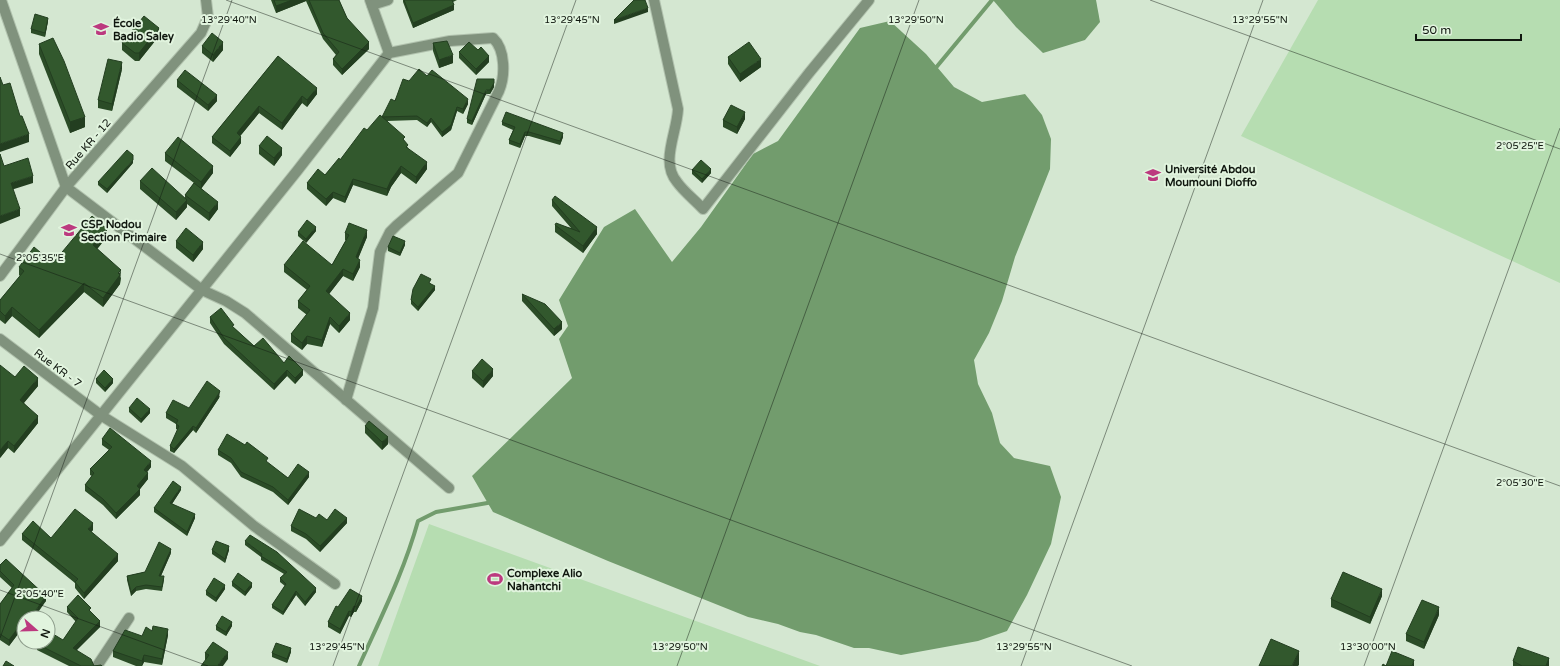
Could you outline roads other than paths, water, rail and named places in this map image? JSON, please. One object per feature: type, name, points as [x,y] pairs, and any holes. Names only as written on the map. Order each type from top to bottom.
[{"type":"street","points":[[1,0],[66,187],[202,290],[226,301],[245,313],[449,488]]},
{"type":"street","name":"Rue KR - 12","points":[[0,276],[66,187],[201,33],[208,17],[206,0]]},
{"type":"street","points":[[388,0],[371,2],[388,53]]},
{"type":"street","points":[[654,0],[678,110],[678,121],[669,164],[671,173],[676,182],[703,209],[809,73],[869,0]]},
{"type":"street","points":[[0,541],[102,416],[388,53],[450,41],[490,37],[496,41],[501,55],[503,81],[486,120],[458,173],[397,225],[383,244],[380,252],[373,308],[346,400]]},
{"type":"street","name":"Rue KR - 7","points":[[0,339],[102,416],[182,466],[254,526],[335,584]]},
{"type":"street","points":[[97,666],[129,618]]},
{"type":"waterway","points":[[934,70],[992,0]]},
{"type":"waterway","points":[[359,666],[399,577],[418,521],[436,512],[493,502]]},
{"type":"place","name":"École Badio Saley","points":[[101,29]]},
{"type":"place","name":"Université Abdou Moumouni Dioffo","points":[[1153,175]]},
{"type":"place","name":"CSP Nodou Section Primaire","points":[[69,230]]},
{"type":"place","name":"Complexe Alio Nahantchi","points":[[495,579]]}]
